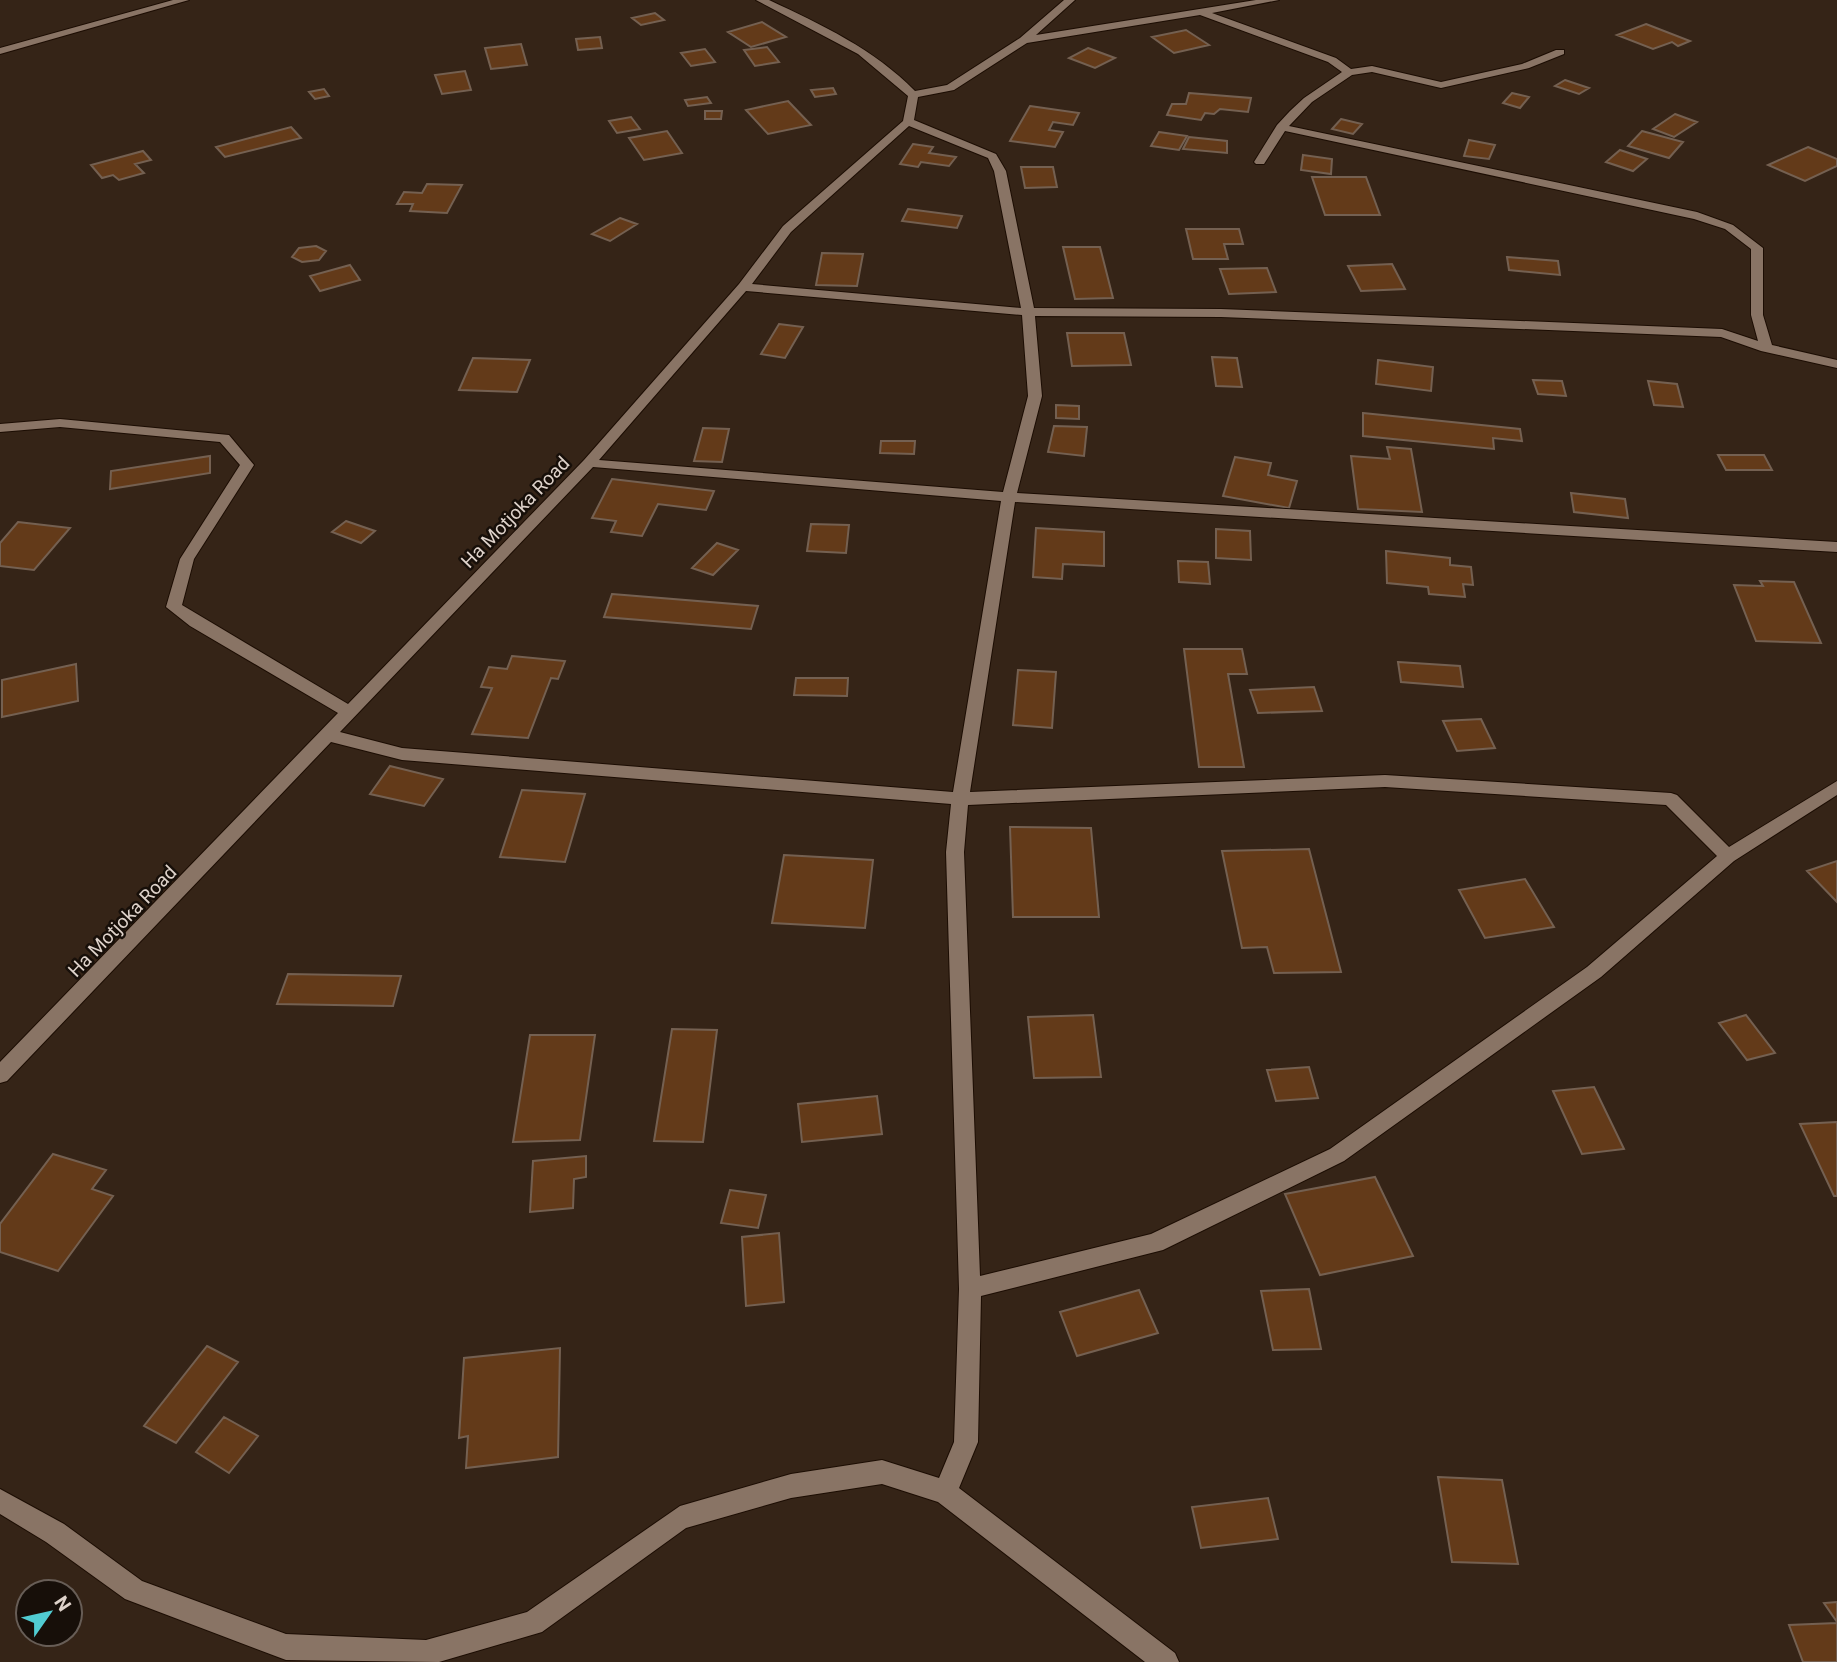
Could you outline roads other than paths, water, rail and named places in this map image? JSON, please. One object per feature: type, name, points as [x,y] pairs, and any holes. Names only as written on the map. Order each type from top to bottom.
[{"type":"street","points":[[0,51],[184,0]]},
{"type":"street","points":[[761,0],[879,62],[895,74],[913,95]]},
{"type":"street","points":[[913,95],[950,88],[1024,40],[1070,0]]},
{"type":"street","points":[[1024,40],[1274,0]]},
{"type":"street","points":[[1201,12],[1332,60],[1349,72]]},
{"type":"street","points":[[1260,162],[1281,127],[1307,101],[1334,85],[1349,72],[1372,69],[1441,85],[1525,66],[1560,52]]},
{"type":"street","points":[[913,95],[908,122],[992,156],[1000,171],[1028,312],[1035,396],[1009,497],[960,799],[955,852],[970,1289],[966,1442],[945,1492]]},
{"type":"street","name":"Ha Motjoka Road","points":[[0,1075],[589,463],[743,287],[787,229],[908,122]]},
{"type":"street","points":[[1281,127],[1697,216],[1729,227],[1757,248],[1757,315],[1766,348]]},
{"type":"street","points":[[743,287],[1028,312],[1221,313],[1722,333],[1766,348],[1837,365]]},
{"type":"street","points":[[0,428],[60,423],[224,438],[247,465],[187,559],[174,607],[349,712]]},
{"type":"street","points":[[589,463],[1009,497],[1837,547]]},
{"type":"street","points":[[327,735],[402,754],[960,799],[1385,781],[1671,799],[1728,856]]},
{"type":"street","points":[[970,1289],[1155,1243],[1337,1155],[1594,972],[1728,856],[1837,787]]},
{"type":"street","points":[[0,1501],[55,1533],[134,1590],[286,1647],[426,1653],[533,1623],[680,1518],[791,1486],[882,1472],[945,1492],[1166,1662]]}]
